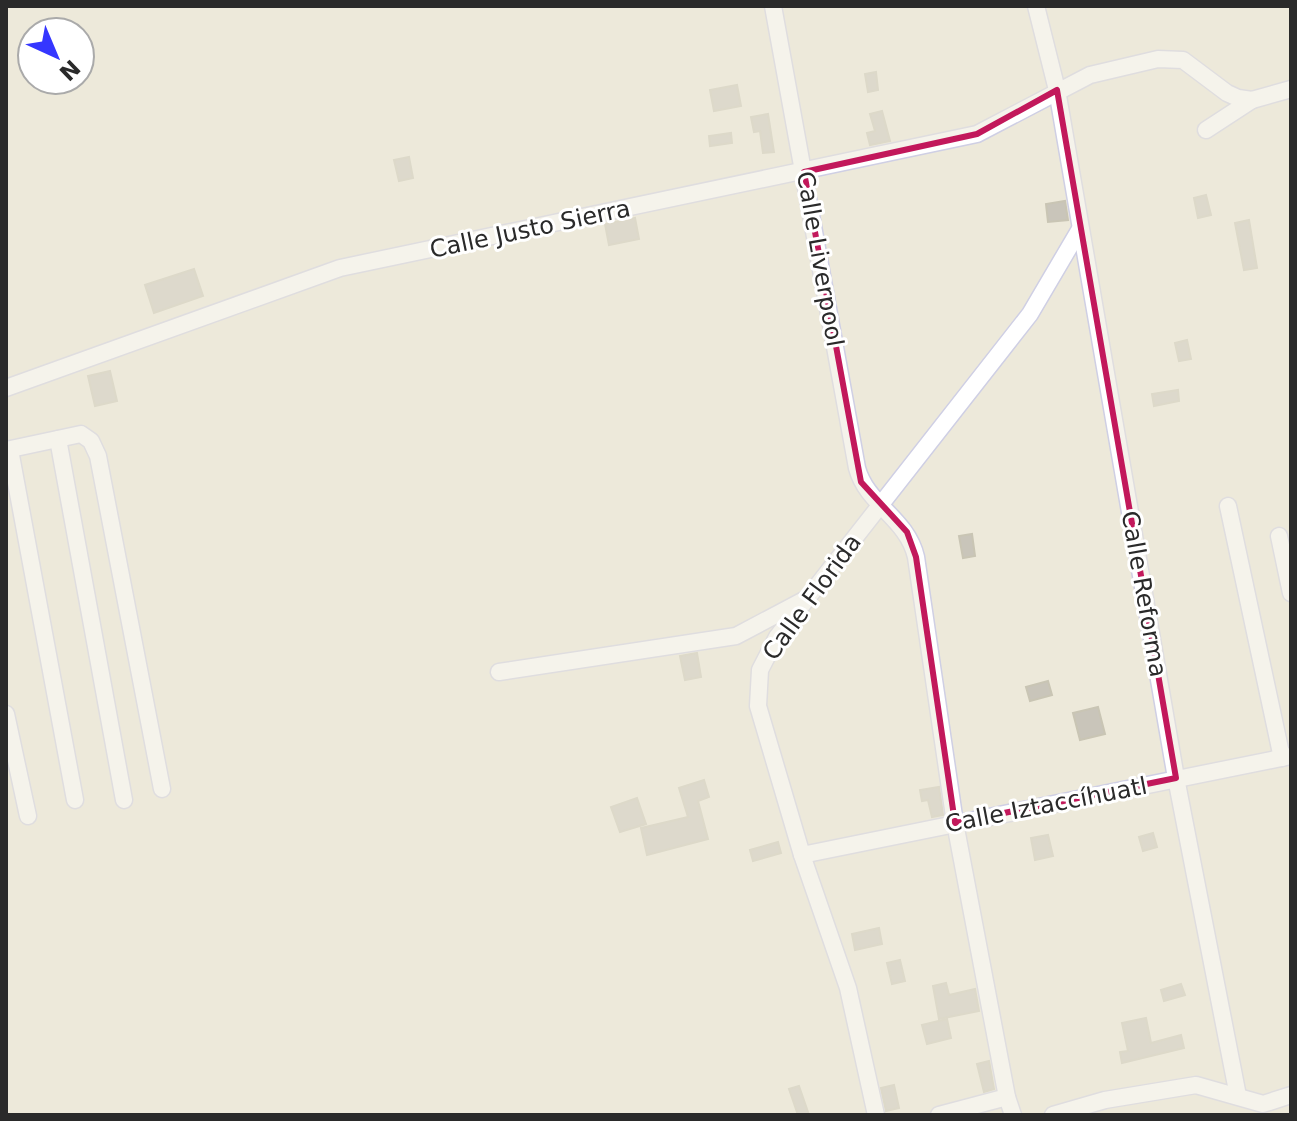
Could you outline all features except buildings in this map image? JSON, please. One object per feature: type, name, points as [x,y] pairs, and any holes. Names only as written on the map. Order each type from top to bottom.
[{"type":"street","name":"Calle Liverpool","points":[[773,6],[857,468],[861,482],[907,532],[916,557],[955,823],[1013,1115]]},
{"type":"street","name":"Calle Reforma","points":[[1036,6],[1057,90],[1176,778],[1238,1096]]},
{"type":"street","name":"Calle Justo Sierra","points":[[6,388],[340,268],[977,134],[1090,75],[1158,59],[1183,60],[1227,93],[1252,100]]},
{"type":"street","points":[[1206,130],[1252,100],[1291,89]]},
{"type":"street","name":"Calle Florida","points":[[876,1115],[848,988],[802,855],[758,706],[760,670],[777,637],[1030,314],[1080,229]]},
{"type":"street","points":[[75,800],[8,450],[81,434],[91,441],[98,456],[162,789]]},
{"type":"street","points":[[58,439],[124,800]]},
{"type":"street","points":[[1228,506],[1286,757]]},
{"type":"street","points":[[1279,536],[1291,593]]},
{"type":"street","points":[[499,672],[736,636],[809,597]]},
{"type":"street","points":[[6,714],[28,816]]},
{"type":"street","name":"Calle Iztaccíhuatl","points":[[802,855],[1286,757]]},
{"type":"street","points":[[1053,1115],[1105,1100],[1196,1085],[1263,1104],[1291,1095]]},
{"type":"street","points":[[939,1115],[1007,1097]]},
{"type":"highlighted area","points":[[1057,90],[1176,778],[955,823],[916,557],[907,532],[861,482],[804,172],[977,134]]}]
